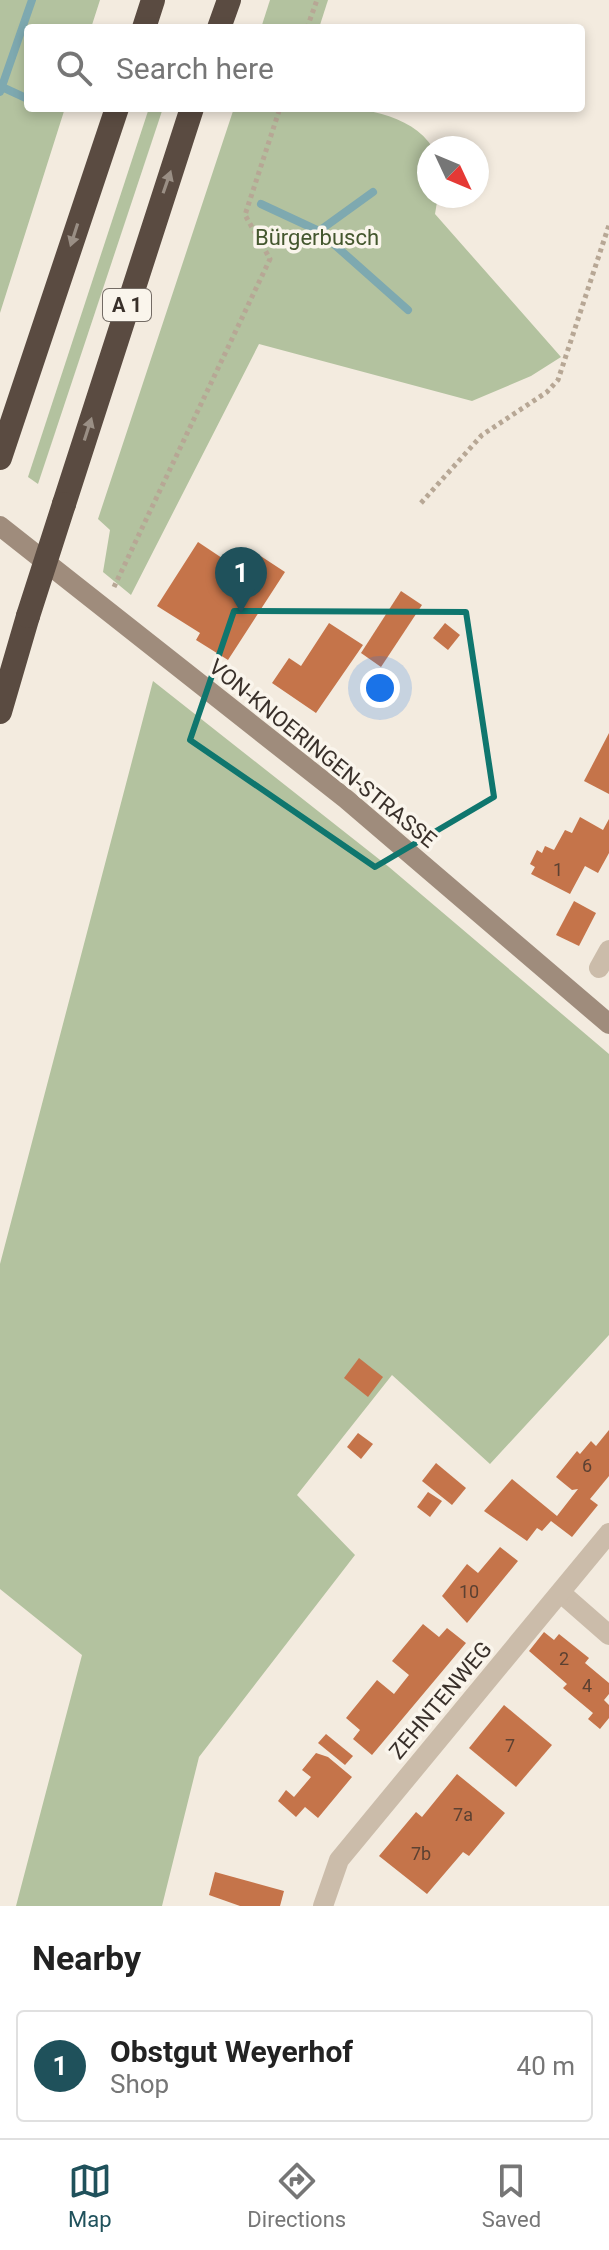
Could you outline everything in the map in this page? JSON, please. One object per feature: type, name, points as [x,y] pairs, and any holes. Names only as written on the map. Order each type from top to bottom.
[{"type":"highway","points":[[145,24],[153,0]]},
{"type":"highway","points":[[220,24],[229,0]]},
{"type":"highway","points":[[0,457],[116,112]]},
{"type":"highway","name":"A 1","points":[[0,712],[191,112]]},
{"type":"main road","name":"VON-KNOERINGEN-STRASSE","points":[[0,526],[346,799],[609,1024]]},
{"type":"street","name":"ZEHNTENWEG","points":[[323,1906],[339,1860],[609,1533]]},
{"type":"street","points":[[561,1593],[609,1635]]},
{"type":"path","points":[[308,24],[317,0]]},
{"type":"path","points":[[105,608],[270,259],[245,215],[279,112]]},
{"type":"path","points":[[421,503],[482,435],[547,392],[558,380],[609,225]]},
{"type":"highlighted area","points":[[234,611],[466,612],[494,797],[375,867],[190,740]]},
{"type":"green space","points":[[0,0],[100,0],[92,24],[24,24],[24,112],[64,112],[0,313]]},
{"type":"green space","points":[[270,0],[328,0],[320,24],[262,24]]},
{"type":"green space","points":[[148,112],[162,112],[38,484],[28,477]]},
{"type":"green space","name":"Bürgerbusch","points":[[233,112],[373,112],[417,130],[422,136],[417,136],[417,208],[436,208],[435,214],[561,357],[531,376],[472,401],[259,344],[131,595],[103,572],[110,530],[98,519]]},
{"type":"green space","points":[[153,681],[389,867],[609,1054],[609,1335],[490,1464],[392,1375],[297,1495],[355,1555],[199,1757],[162,1906],[16,1906],[82,1655],[0,1589],[0,1264]]},
{"type":"building","points":[[198,542],[243,572],[256,553],[285,572],[228,660],[196,640],[200,633],[157,606]]},
{"type":"building","points":[[401,591],[422,605],[381,667],[361,653]]},
{"type":"building","points":[[329,623],[363,645],[316,713],[272,683],[289,658],[301,666]]},
{"type":"building","points":[[445,623],[460,635],[448,650],[433,638]]},
{"type":"building","points":[[609,733],[609,794],[584,781]]},
{"type":"building","points":[[580,817],[603,830],[609,819],[609,853],[598,873],[585,866],[570,894],[531,874],[535,867],[530,864],[537,850],[542,853],[545,846],[554,850],[565,830],[572,833]]},
{"type":"building","points":[[574,901],[596,913],[579,946],[556,935]]},
{"type":"building","points":[[359,1358],[383,1377],[368,1397],[344,1378]]},
{"type":"building","points":[[609,1430],[609,1476],[590,1499],[598,1505],[572,1537],[551,1521],[542,1531],[537,1528],[527,1541],[484,1511],[512,1479],[557,1516],[578,1489],[572,1490],[556,1477],[577,1451],[580,1454],[591,1441],[596,1446]]},
{"type":"building","points":[[358,1433],[373,1444],[361,1459],[347,1447]]},
{"type":"building","points":[[436,1463],[466,1488],[452,1505],[422,1481]]},
{"type":"building","points":[[428,1492],[442,1501],[430,1517],[417,1507]]},
{"type":"building","points":[[500,1547],[518,1561],[467,1623],[442,1596],[467,1564],[478,1573]]},
{"type":"building","points":[[423,1624],[439,1637],[447,1628],[466,1643],[372,1755],[353,1739],[360,1730],[346,1718],[377,1680],[394,1694],[409,1675],[392,1661]]},
{"type":"building","points":[[544,1632],[554,1640],[559,1634],[589,1658],[585,1663],[609,1683],[609,1694],[604,1700],[609,1705],[609,1718],[600,1729],[588,1719],[593,1713],[563,1688],[567,1684],[529,1651]]},
{"type":"building","points":[[504,1705],[552,1745],[516,1787],[469,1748]]},
{"type":"building","points":[[326,1734],[353,1756],[345,1765],[318,1743]]},
{"type":"building","points":[[316,1753],[328,1757],[352,1777],[318,1818],[305,1807],[296,1817],[278,1801],[286,1790],[294,1797],[311,1777],[302,1770]]},
{"type":"building","points":[[457,1774],[505,1813],[469,1856],[463,1852],[427,1894],[379,1856],[416,1812],[422,1817]]},
{"type":"building","points":[[215,1872],[284,1891],[280,1906],[240,1906],[209,1895]]},
{"type":"waterway","points":[[0,92],[32,0]]},
{"type":"waterway","points":[[2,87],[24,97]]},
{"type":"waterway","points":[[319,231],[373,192]]},
{"type":"waterway","points":[[261,204],[319,231],[408,310]]},
{"type":"place","name":"Obstgut Weyerhof","points":[[241,613]]}]
